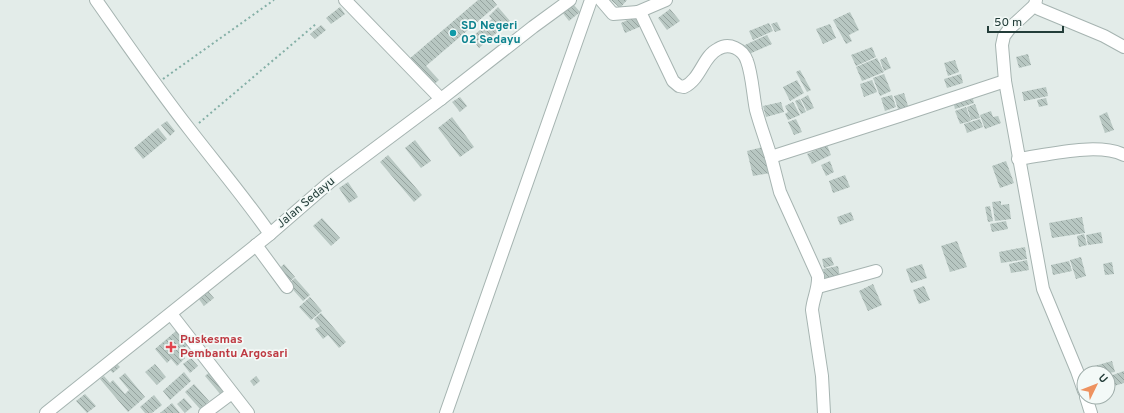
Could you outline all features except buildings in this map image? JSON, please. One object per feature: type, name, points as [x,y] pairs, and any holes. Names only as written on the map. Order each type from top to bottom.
[{"type":"street","points":[[96,0],[155,84],[252,208],[270,234]]},
{"type":"street","points":[[345,0],[441,99]]},
{"type":"street","name":"Jalan Sedayu","points":[[46,413],[270,234],[330,182],[441,99],[533,26],[570,0]]},
{"type":"street","points":[[446,413],[591,0]]},
{"type":"street","points":[[601,0],[613,14],[638,12],[666,0]]},
{"type":"street","points":[[1076,366],[1043,290],[1018,159],[1005,81],[1002,45],[1004,36],[1010,28],[1035,3],[1039,9],[1104,36],[1124,47]]},
{"type":"street","points":[[638,12],[641,14],[649,28],[673,80],[679,86],[684,87],[692,82],[713,51],[719,48],[733,46],[741,52],[747,61],[756,109],[780,192],[818,276],[818,287],[812,300],[812,310],[822,376],[824,413]]},
{"type":"street","points":[[771,157],[1005,81]]},
{"type":"street","points":[[1018,159],[1098,149],[1114,150],[1124,155]]},
{"type":"street","points":[[256,245],[287,287]]},
{"type":"street","points":[[818,287],[876,271]]},
{"type":"street","points":[[171,314],[248,413]]},
{"type":"street","points":[[205,413],[232,393]]},
{"type":"path","points":[[155,84],[274,0]]},
{"type":"path","points":[[190,130],[316,24]]},
{"type":"place","name":"SD Negeri 02 Sedayu","points":[[453,33]]},
{"type":"place","name":"Puskesmas Pembantu Argosari","points":[[171,347]]}]
